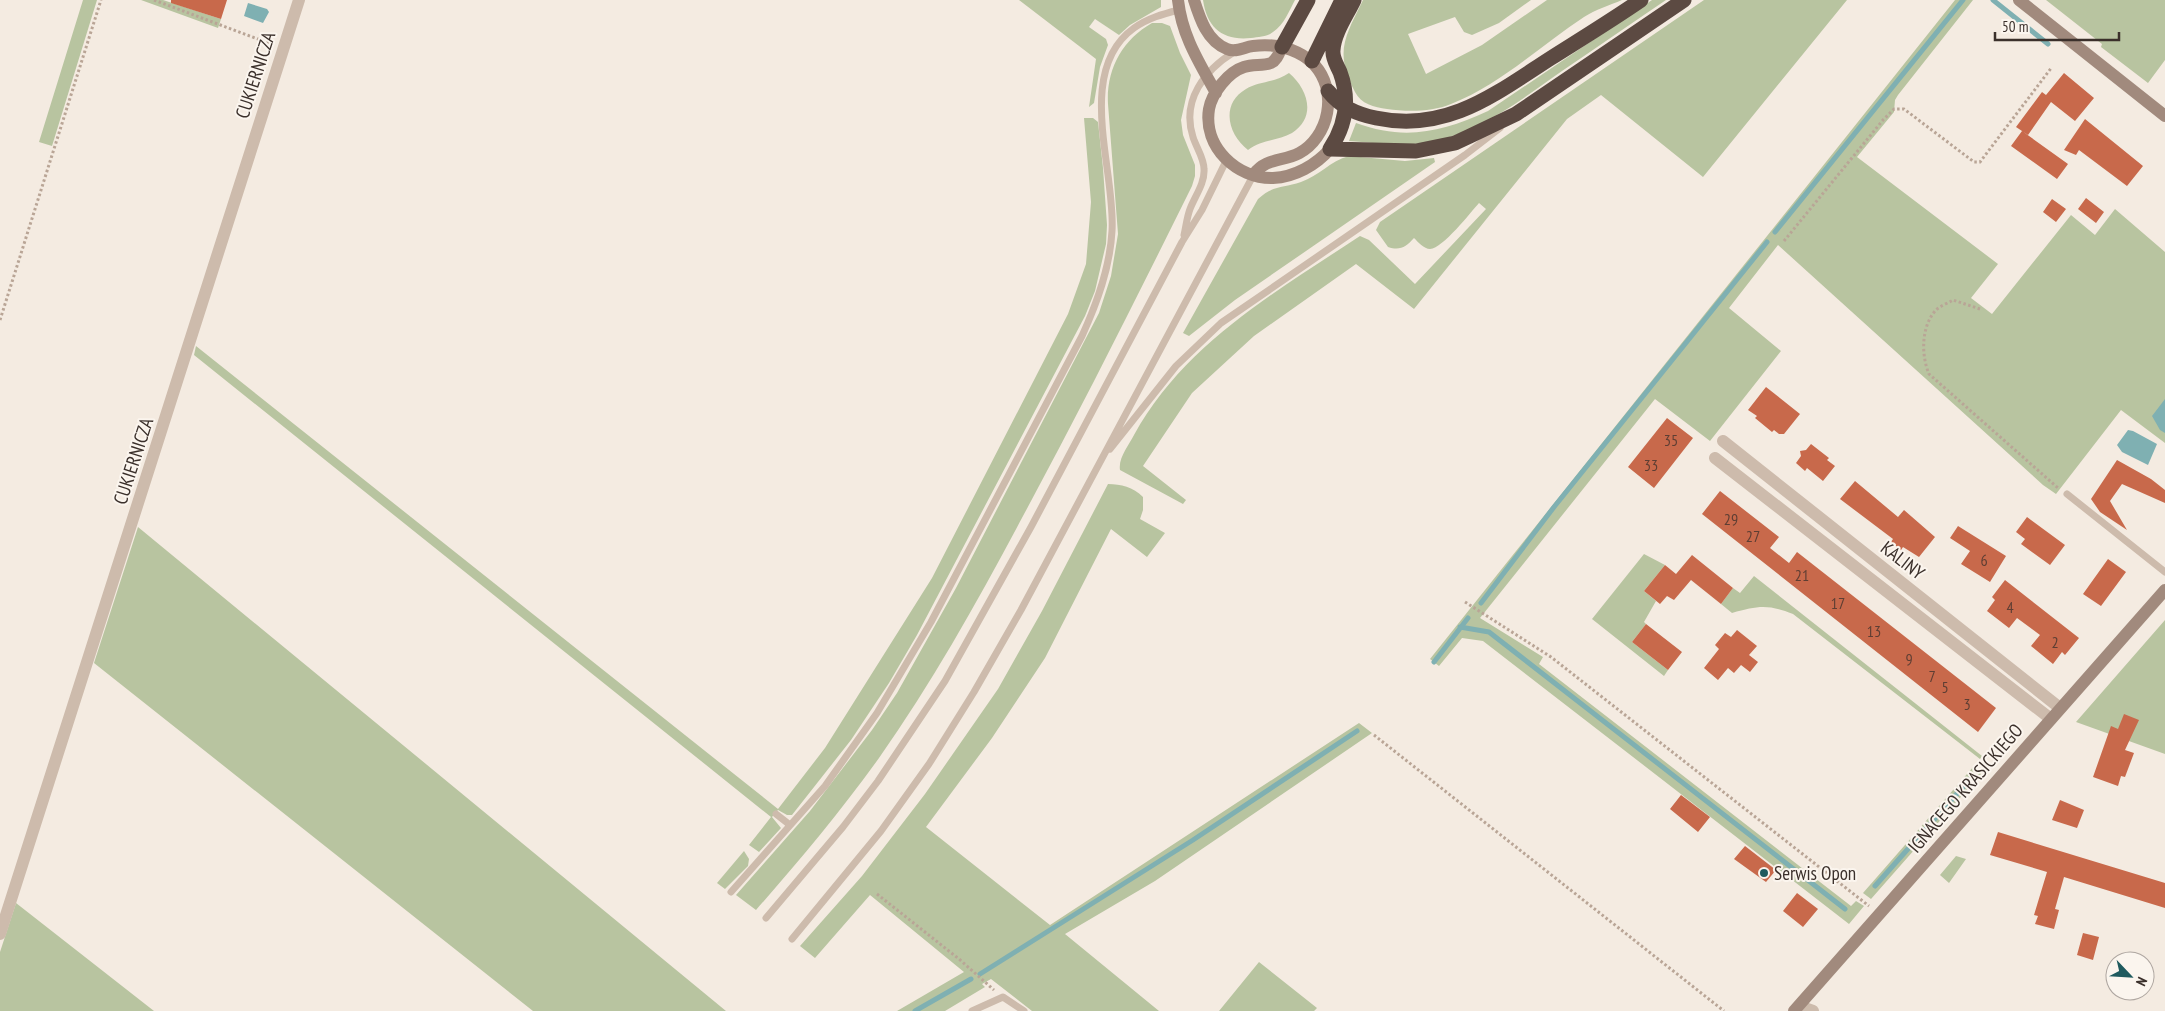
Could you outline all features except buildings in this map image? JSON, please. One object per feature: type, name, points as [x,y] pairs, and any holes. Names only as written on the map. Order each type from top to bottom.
[{"type":"highway","points":[[1282,47],[1308,0]]},
{"type":"highway","points":[[1312,61],[1342,0]]},
{"type":"highway","points":[[1330,150],[1338,136],[1347,108],[1345,87],[1334,60],[1333,50],[1338,34],[1354,0]]},
{"type":"highway","points":[[1328,91],[1338,103],[1372,117],[1394,122],[1438,119],[1457,113],[1495,94],[1641,0]]},
{"type":"highway","points":[[1330,150],[1344,148],[1403,152],[1428,150],[1470,136],[1516,114],[1684,0]]},
{"type":"street","name":"CUKIERNICZA","points":[[0,934],[299,0]]},
{"type":"street","points":[[1194,0],[1201,21],[1219,45],[1235,51],[1262,45],[1282,47],[1312,61],[1325,80],[1329,104],[1318,136],[1299,154],[1263,164],[1254,174]]},
{"type":"street","points":[[2018,0],[2165,116]]},
{"type":"street","points":[[1179,5],[1184,33],[1216,93]]},
{"type":"street","points":[[1282,47],[1271,63],[1239,69],[1226,80],[1216,93],[1209,109],[1209,126],[1215,146],[1226,160],[1239,169],[1272,178],[1291,175],[1314,164],[1330,150]]},
{"type":"street","name":"KALINY","points":[[1723,441],[2060,708]]},
{"type":"street","name":"KALINY","points":[[1715,458],[2051,719]]},
{"type":"street","name":"IGNACEGO KRASICKIEGO","points":[[1797,1008],[2165,590]]},
{"type":"street","points":[[1797,1008],[1813,1011]]},
{"type":"lane","points":[[730,892],[825,786],[852,750],[903,671],[1094,310],[1106,272],[1112,230],[1111,201],[1101,112],[1104,74],[1120,41],[1132,29],[1150,18],[1179,5]]},
{"type":"lane","points":[[1182,242],[1189,211],[1204,177],[1204,166],[1191,129],[1190,110],[1196,91],[1206,74],[1218,62],[1235,51]]},
{"type":"lane","points":[[1098,466],[1176,366],[1221,323],[1465,155],[1516,114]]},
{"type":"lane","points":[[766,918],[843,827],[883,773],[945,681],[985,612],[1182,242],[1202,210],[1226,160]]},
{"type":"lane","points":[[792,939],[881,831],[929,764],[998,652],[1254,174]]},
{"type":"lane","points":[[2067,494],[2165,572]]},
{"type":"lane","points":[[776,814],[790,825]]},
{"type":"lane","points":[[972,1011],[1003,997],[1024,1011]]},
{"type":"path","points":[[0,320],[101,0]]},
{"type":"path","points":[[154,0],[275,45],[283,51]]},
{"type":"path","points":[[1784,241],[1894,109],[1904,109],[1974,162],[1980,162],[2052,67]]},
{"type":"path","points":[[1980,309],[1953,300],[1936,310],[1925,328],[1925,365],[1929,374],[2067,494]]},
{"type":"path","points":[[1465,602],[1551,657],[1742,807],[1813,860],[1879,914]]},
{"type":"path","points":[[1374,735],[1724,1011]]},
{"type":"path","points":[[877,894],[959,959],[1003,997]]},
{"type":"green space","points":[[83,0],[97,0],[52,146],[39,142]]},
{"type":"green space","points":[[141,0],[163,0],[221,19],[218,28]]},
{"type":"green space","points":[[1019,0],[1161,0],[1161,7],[1130,25],[1119,35],[1095,19],[1089,27],[1106,39],[1108,45],[1100,67],[1094,103],[1089,107],[1096,59]]},
{"type":"green space","points":[[1203,0],[1295,0],[1283,22],[1273,32],[1268,35],[1241,38],[1225,35],[1218,31],[1208,18]]},
{"type":"green space","points":[[1363,0],[1531,0],[1499,23],[1472,35],[1464,32],[1455,17],[1408,34],[1426,74],[1482,45],[1547,0],[1622,0],[1584,17],[1503,76],[1469,96],[1444,107],[1403,111],[1368,104],[1355,92],[1349,78],[1345,66],[1344,45],[1351,24]]},
{"type":"green space","points":[[1652,0],[1666,0],[1514,104],[1480,124],[1444,139],[1425,143],[1396,144],[1349,141],[1356,123],[1391,132],[1423,132],[1455,124],[1488,111]]},
{"type":"green space","points":[[1704,0],[1847,0],[1703,177],[1601,95],[1567,119],[1414,309],[1356,264],[1254,336],[1192,393],[1143,466],[1186,500],[1183,504],[1120,470],[1124,452],[1155,403],[1179,373],[1235,322],[1265,299],[1360,236],[1369,240],[1415,284],[1486,209],[1479,203],[1449,237],[1430,249],[1423,247],[1414,238],[1402,247],[1396,249],[1388,247],[1376,230],[1380,222]]},
{"type":"green space","points":[[1955,0],[1973,0],[1898,95],[1895,100],[1894,112],[1857,157],[1998,264],[1971,298],[1992,314],[2071,215],[2095,235],[2115,209],[2165,252],[2165,443],[2121,410],[2056,494],[2043,485],[1778,245],[1729,308],[1781,351],[1710,441],[1655,399],[1480,618],[1543,657],[1539,664],[1851,906],[1856,901],[1864,906],[1849,924],[1483,641],[1462,638],[1439,666],[1430,659]]},
{"type":"green space","points":[[2046,0],[2165,0],[2165,60],[2148,83],[2101,47],[2102,44]]},
{"type":"green space","points":[[1152,23],[1162,23],[1170,26],[1191,75],[1181,120],[1183,135],[1195,165],[1195,176],[1192,186],[1045,475],[990,578],[937,669],[865,778],[756,910],[736,895],[810,811],[872,730],[897,693],[956,588],[1099,313],[1111,276],[1118,234],[1108,104],[1110,79],[1113,68],[1124,47],[1141,30]]},
{"type":"green space","points":[[1289,73],[1296,80],[1305,95],[1307,111],[1305,119],[1292,133],[1253,146],[1248,150],[1241,144],[1232,128],[1230,111],[1233,103],[1238,95],[1246,89],[1278,79]]},
{"type":"green space","points":[[1084,118],[1093,118],[1098,122],[1107,225],[1106,244],[1095,291],[1085,316],[917,635],[889,683],[851,740],[792,815],[787,815],[778,810],[772,817],[781,828],[759,852],[749,845],[771,817],[194,355],[196,346],[778,809],[825,748],[932,578],[1068,314],[1086,264],[1091,202]]},
{"type":"green space","points":[[1349,156],[1405,161],[1434,158],[1435,162],[1235,300],[1189,336],[1183,333],[1258,199],[1273,189],[1307,179],[1336,161]]},
{"type":"green space","points":[[1108,484],[1127,487],[1143,497],[1143,510],[1140,519],[1165,533],[1147,557],[1111,529],[1045,658],[992,738],[926,827],[1050,925],[1359,723],[1372,733],[1155,881],[1065,934],[1159,1011],[1032,1011],[991,979],[982,984],[985,987],[945,1011],[897,1011],[964,972],[870,895],[815,958],[800,946],[862,876],[925,794],[998,689],[1042,611]]},
{"type":"green space","points":[[138,527],[726,1011],[533,1011],[94,663]]},
{"type":"green space","points":[[1644,554],[1665,565],[1644,591],[1656,601],[1644,622],[1646,624],[1632,642],[1668,670],[1664,676],[1592,619]]},
{"type":"green space","points":[[1754,576],[1982,756],[1980,759],[1793,614],[1769,607],[1732,613],[1721,604],[1733,588],[1740,593]]},
{"type":"green space","points":[[2165,620],[2165,754],[2076,722]]},
{"type":"green space","points":[[1974,766],[1981,774],[1871,899],[1863,893]]},
{"type":"green space","points":[[744,851],[749,859],[748,866],[725,889],[717,883]]},
{"type":"green space","points":[[1956,856],[1966,859],[1949,883],[1940,875]]},
{"type":"green space","points":[[16,903],[154,1011],[0,1011],[0,952]]},
{"type":"green space","points":[[1259,962],[1317,1008],[1314,1011],[1219,1011]]},
{"type":"water","points":[[248,3],[267,9],[269,12],[263,23],[244,16]]},
{"type":"water","points":[[2165,399],[2165,433],[2160,430],[2152,416]]},
{"type":"water","points":[[2128,430],[2157,444],[2148,465],[2122,452],[2117,445]]},
{"type":"waterway","points":[[1775,232],[1963,0]]},
{"type":"waterway","points":[[1993,0],[2048,44]]},
{"type":"waterway","points":[[1481,603],[1554,507],[1767,242]]},
{"type":"waterway","points":[[1434,662],[1468,618]]},
{"type":"waterway","points":[[1460,627],[1489,632],[1845,909]]},
{"type":"waterway","points":[[980,974],[1193,840],[1357,731]]},
{"type":"waterway","points":[[1875,886],[1971,778]]},
{"type":"waterway","points":[[915,1011],[971,979]]},
{"type":"place","name":"Serwis Opon","points":[[1764,873]]}]
